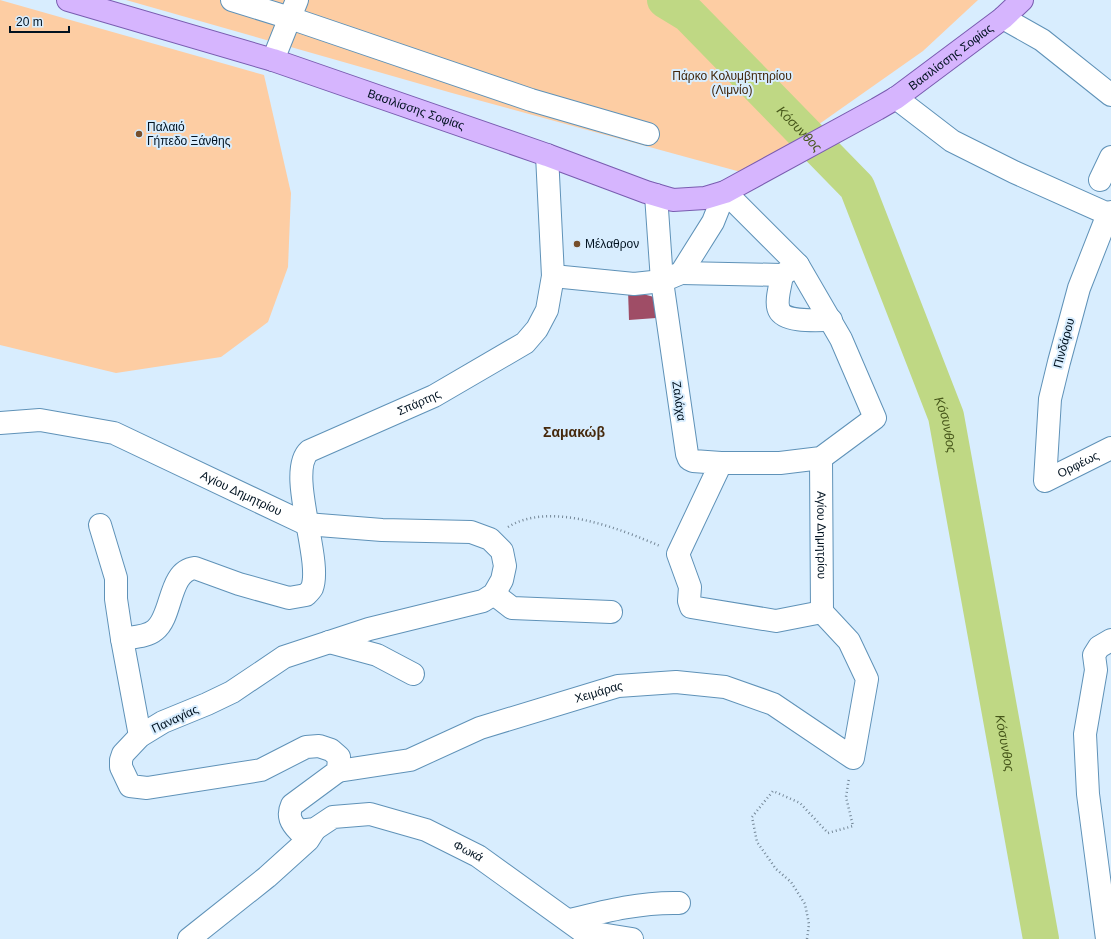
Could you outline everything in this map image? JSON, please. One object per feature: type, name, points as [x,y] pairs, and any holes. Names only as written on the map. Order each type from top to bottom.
[{"type":"main road","name":"Βασιλίσσης Σοφίας","points":[[68,0],[273,60],[673,200],[689,200],[725,192],[877,109],[896,98],[1003,18],[1022,0]]},
{"type":"street","points":[[232,0],[293,9],[531,100],[648,134]]},
{"type":"street","points":[[273,60],[293,9]]},
{"type":"street","points":[[1003,18],[1042,40],[1111,95]]},
{"type":"street","points":[[896,98],[952,142],[1014,172],[1110,213]]},
{"type":"street","name":"Σπάρτης","points":[[306,524],[303,491],[303,456],[309,451],[434,396],[525,343],[537,330],[547,310],[553,276],[547,155]]},
{"type":"street","points":[[1100,180],[1111,157]]},
{"type":"street","points":[[682,273],[713,222],[725,192],[831,320],[841,339],[875,418],[821,458]]},
{"type":"street","name":"Ζαλάχα","points":[[656,195],[662,281],[687,454],[689,459],[693,461],[721,463],[780,463],[821,458]]},
{"type":"street","name":"Πινδάρου","points":[[1045,481],[1050,399],[1079,288],[1110,213]]},
{"type":"street","points":[[553,276],[634,284],[662,281],[682,273],[790,270]]},
{"type":"street","points":[[790,270],[778,303],[779,310],[784,315],[804,320],[831,320]]},
{"type":"street","name":"Αγίου Δημητρίου","points":[[0,423],[40,420],[114,433],[306,524],[382,530],[471,532],[490,539]]},
{"type":"street","name":"Ορφέως","points":[[1045,481],[1088,461],[1111,448]]},
{"type":"street","name":"Αγίου Δημητρίου","points":[[821,458],[822,612]]},
{"type":"street","points":[[721,463],[678,554],[690,587],[689,601],[691,607],[736,613],[776,622],[822,612],[849,641],[867,679],[853,758]]},
{"type":"street","points":[[122,639],[146,635],[154,632],[162,624],[178,579],[189,569],[195,568],[239,584],[289,598],[306,596],[312,588],[313,571],[306,524]]},
{"type":"street","points":[[100,525],[116,578],[116,599],[122,639],[140,736]]},
{"type":"street","points":[[490,539],[502,551],[505,566],[502,580],[494,594],[512,608],[611,612]]},
{"type":"street","name":"Παναγίας","points":[[338,771],[339,757],[330,750],[319,746],[306,746],[262,770],[171,785],[138,788],[130,786],[121,767],[121,760],[123,754],[140,736],[163,722],[208,704],[232,692],[284,657],[369,629],[482,601],[494,594]]},
{"type":"street","points":[[1108,939],[1088,794],[1085,734],[1096,670],[1094,655],[1099,647],[1111,640]]},
{"type":"street","points":[[328,642],[377,655],[413,674]]},
{"type":"street","name":"Χειμάρας","points":[[338,771],[410,760],[480,728],[618,686],[676,682],[725,686],[773,704],[853,758]]},
{"type":"street","points":[[315,828],[299,831],[292,824],[290,810],[295,801],[338,771]]},
{"type":"street","name":"Φωκά","points":[[315,828],[333,817],[370,814],[426,830],[478,856],[570,920],[582,931],[632,939]]},
{"type":"street","points":[[189,939],[267,878],[308,840],[315,828]]},
{"type":"street","points":[[570,920],[606,911],[640,905],[679,903]]},
{"type":"path","points":[[490,539],[519,520],[540,516],[560,516],[598,524],[646,540],[678,554]]},
{"type":"path","points":[[807,939],[809,924],[805,904],[791,882],[776,869],[758,842],[752,817],[773,791],[800,804],[828,833],[853,826],[846,797],[853,758]]},
{"type":"green space","name":"Παλαιό Γήπεδο Ξάνθης","points":[[0,0],[264,75],[291,193],[288,267],[268,322],[221,357],[116,373],[0,345]]},
{"type":"green space","name":"Πάρκο Κολυμβητηρίου (Λιμνίο)","points":[[126,0],[978,0],[923,51],[748,174],[452,93]]},
{"type":"building","points":[[628,290],[654,297],[656,318],[629,320]]},
{"type":"waterway","name":"Κόσυνθος","points":[[665,0],[688,14],[857,187],[946,416],[1041,939]]},
{"type":"place","name":"Παλαιό Γήπεδο Ξάνθης","points":[[139,134]]},
{"type":"place","name":"Μέλαθρον","points":[[577,244]]},
{"type":"district","name":"Σαμακώβ","points":[[574,432]]}]
